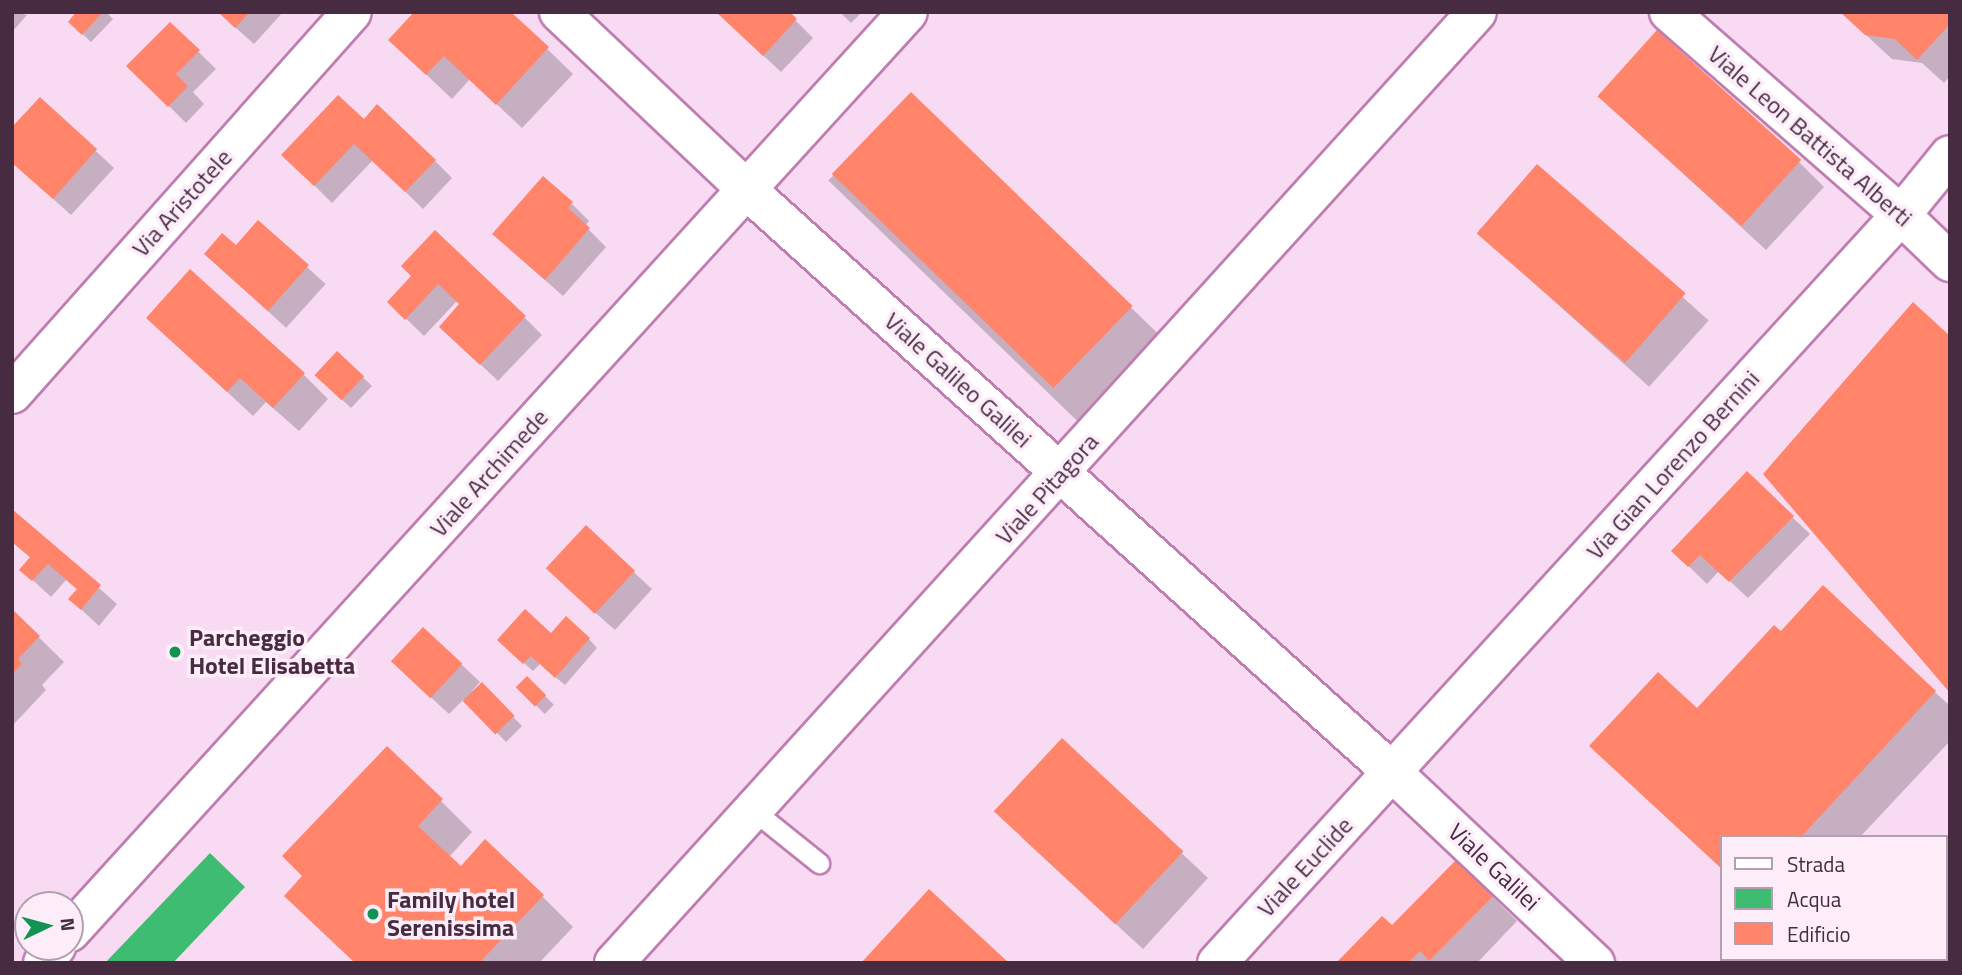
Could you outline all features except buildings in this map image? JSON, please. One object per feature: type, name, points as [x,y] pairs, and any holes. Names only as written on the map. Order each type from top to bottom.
[{"type":"street","name":"Via Aristotele","points":[[12,394],[352,12]]},
{"type":"street","name":"Viale Galileo Galilei","points":[[559,12],[747,190],[1392,772]]},
{"type":"street","name":"Viale Archimede","points":[[84,917],[908,12]]},
{"type":"street","name":"Viale Pitagora","points":[[614,963],[1062,473],[1477,12]]},
{"type":"street","name":"Viale Leon Battista Alberti","points":[[1669,12],[1901,215],[1950,262]]},
{"type":"street","name":"Via Gian Lorenzo Bernini","points":[[1392,772],[1901,215],[1950,155]]},
{"type":"street","name":"Viale Euclide","points":[[1217,963],[1392,772]]},
{"type":"street","name":"Viale Galilei","points":[[1392,772],[1595,963]]},
{"type":"lane","points":[[753,810],[819,863]]},
{"type":"water","points":[[210,853],[245,887],[173,963],[105,963]]},
{"type":"place","name":"Parcheggio Hotel Elisabetta","points":[[175,652]]},
{"type":"place","name":"Family hotel Serenissima","points":[[373,914]]}]
